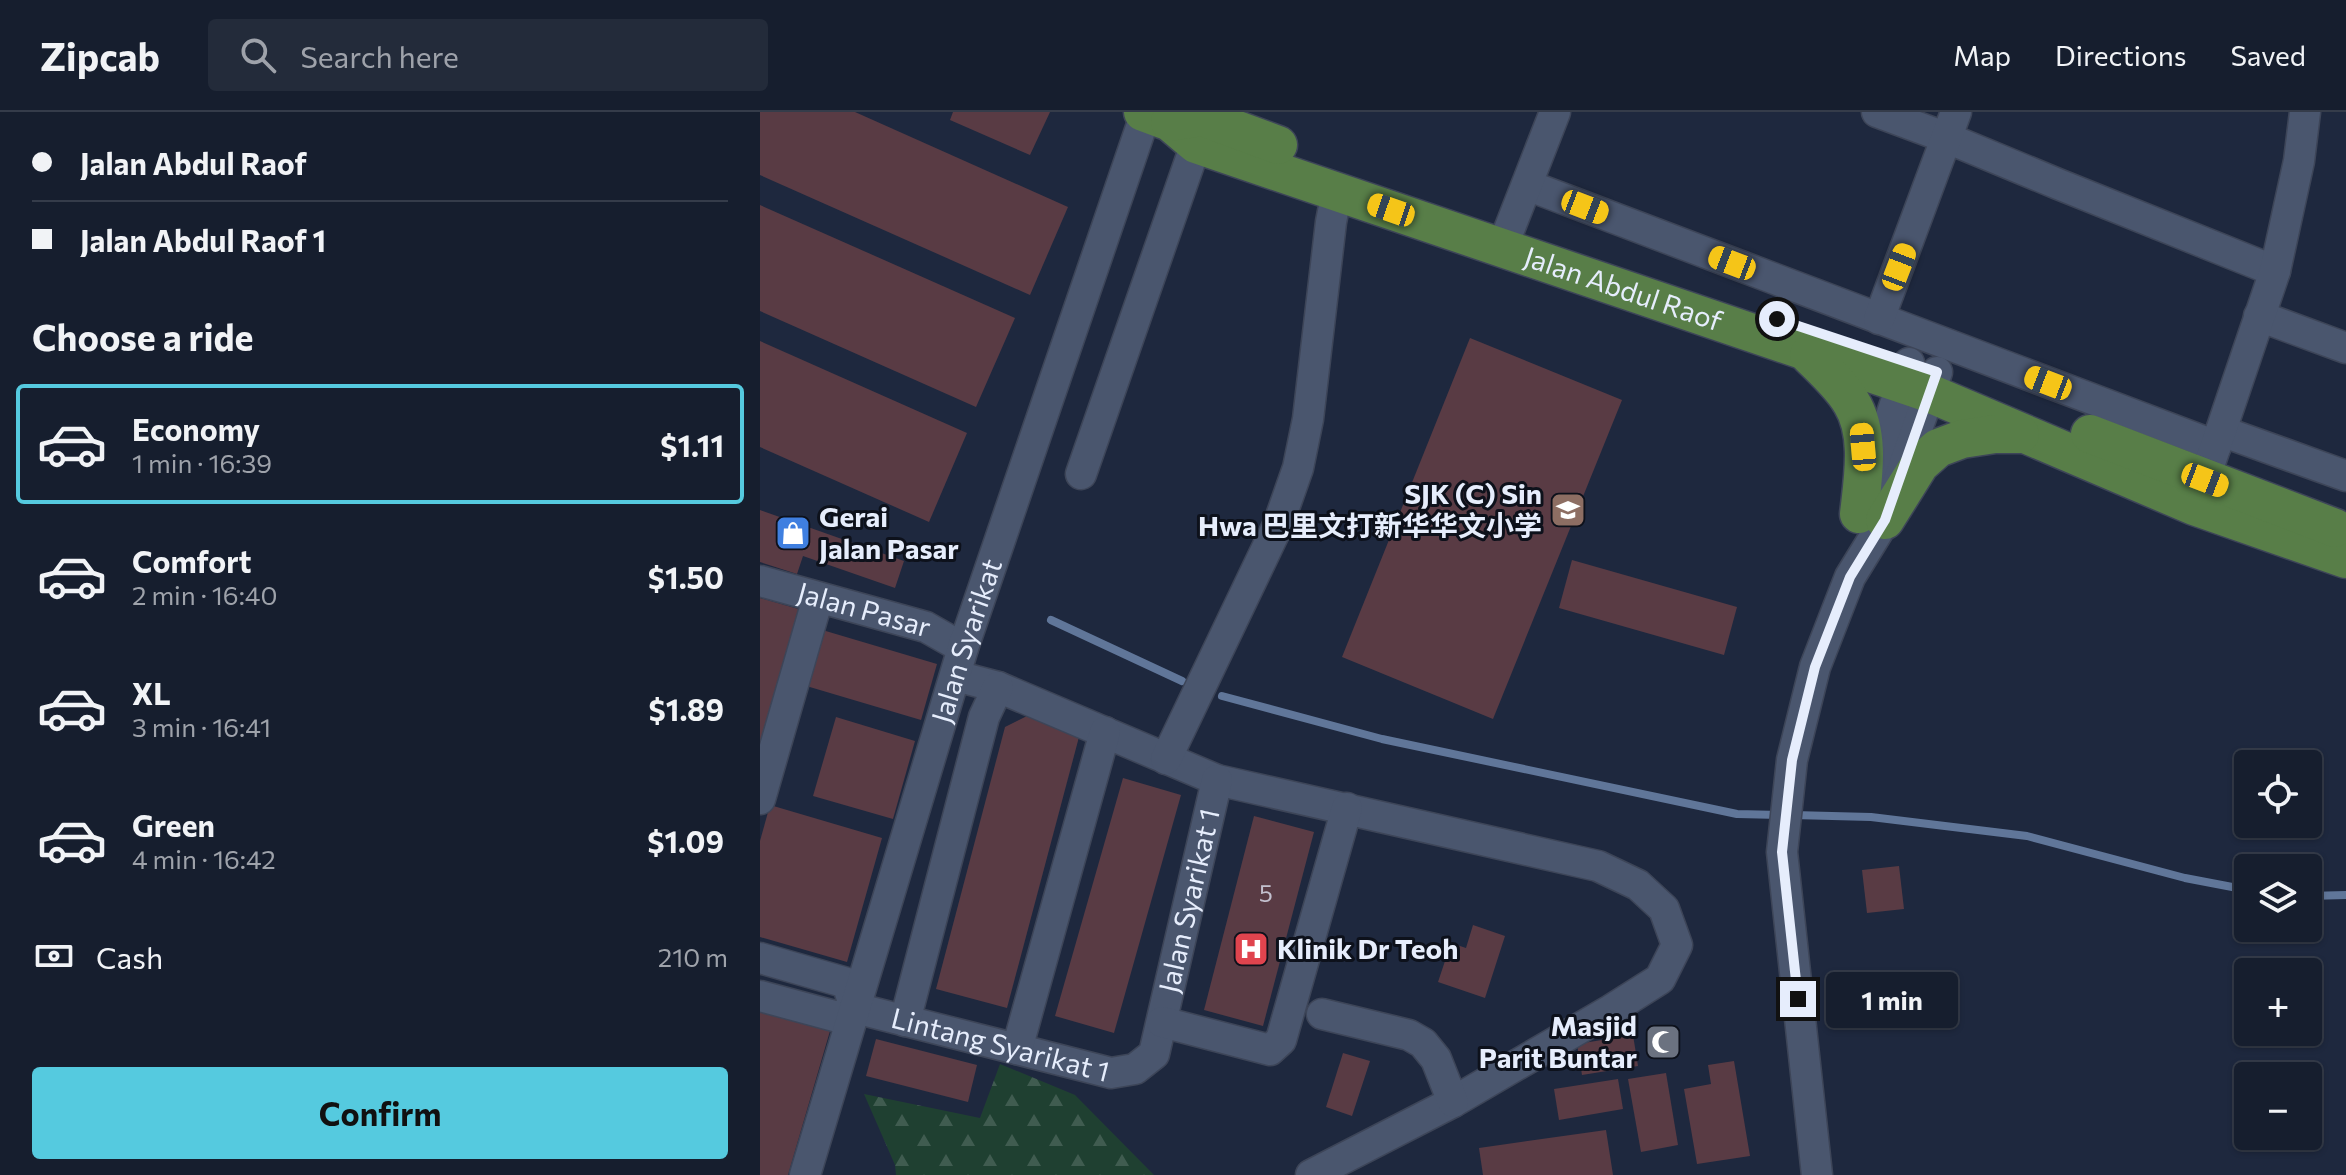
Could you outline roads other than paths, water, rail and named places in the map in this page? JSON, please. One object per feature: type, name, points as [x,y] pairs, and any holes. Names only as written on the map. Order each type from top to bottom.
[{"type":"main road","name":"Jalan Abdul Raof","points":[[1164,123],[1202,117],[1919,378],[2209,466],[2346,532]]},
{"type":"main road","name":"Jalan Abdul Raof","points":[[1164,123],[1337,191],[1501,249],[1805,351],[1919,378],[2027,435],[2209,466],[2346,559]]},
{"type":"main road","points":[[1805,351],[1851,402],[1861,425],[1863,476],[1872,517]]},
{"type":"main road","points":[[1872,517],[1938,448],[1973,437],[2027,435]]},
{"type":"street","points":[[1509,230],[1555,112]]},
{"type":"street","points":[[1877,112],[1952,125],[2058,184],[2275,271]]},
{"type":"street","points":[[2209,466],[2275,271],[2299,161],[2305,112]]},
{"type":"street","points":[[1081,474],[1164,123]]},
{"type":"street","name":"Jalan Syarikat","points":[[805,1175],[959,662],[1164,123]]},
{"type":"street","points":[[1879,319],[1952,125]]},
{"type":"street","points":[[1527,185],[1879,319],[2209,466],[2346,476]]},
{"type":"street","points":[[1166,759],[1278,525],[1298,468],[1308,419],[1337,191]]},
{"type":"street","points":[[2259,316],[2346,348]]},
{"type":"street","points":[[1817,1175],[1782,852],[1792,760],[1815,667],[1872,517],[1919,378]]},
{"type":"street","name":"Jalan Pasar","points":[[760,581],[926,627],[959,662],[998,687],[1217,780],[1598,866],[1638,885],[1664,909],[1677,945],[1660,979],[1453,1102],[1311,1175]]},
{"type":"street","points":[[760,799],[818,598]]},
{"type":"street","points":[[905,1021],[984,717],[998,687]]},
{"type":"street","points":[[1017,1049],[1105,732]]},
{"type":"street","name":"Jalan Syarikat 1","points":[[1162,1022],[1217,780]]},
{"type":"street","points":[[1162,1022],[1270,1050],[1281,1040],[1347,808]]},
{"type":"street","points":[[760,958],[847,983],[855,1008],[838,1017],[760,996]]},
{"type":"street","name":"Lintang Syarikat 1","points":[[855,1008],[1111,1073],[1135,1069],[1154,1054],[1162,1022]]},
{"type":"street","points":[[1322,1014],[1409,1035],[1423,1043],[1436,1059],[1453,1102]]},
{"type":"waterway","points":[[1051,620],[1182,681]]},
{"type":"waterway","points":[[1222,696],[1382,739],[1737,814],[1780,815]]},
{"type":"waterway","points":[[1793,815],[1871,817],[2027,836],[2185,878],[2234,887]]},
{"type":"waterway","points":[[2322,896],[2346,895]]},
{"type":"place","name":"SJK (C) Sin Hwa 巴里文打新华华文小学","points":[[1568,510]]},
{"type":"place","name":"Gerai Jalan Pasar","points":[[793,533]]},
{"type":"place","name":"Klinik Dr Teoh","points":[[1251,949]]},
{"type":"place","name":"Masjid Parit Buntar","points":[[1663,1042]]}]
